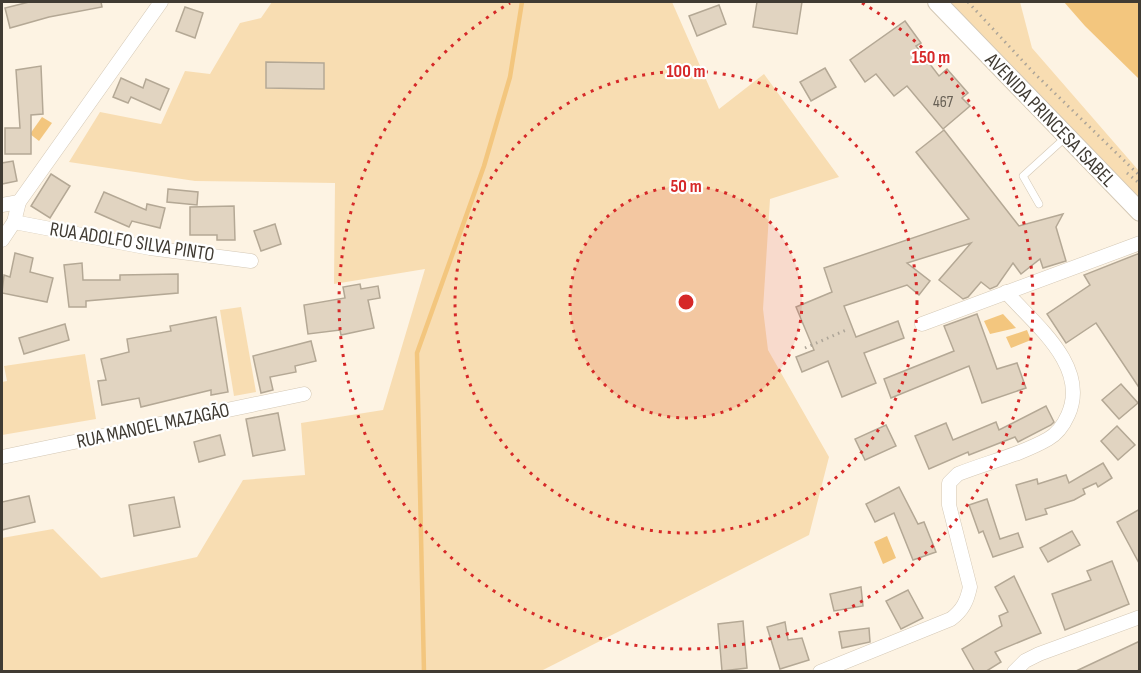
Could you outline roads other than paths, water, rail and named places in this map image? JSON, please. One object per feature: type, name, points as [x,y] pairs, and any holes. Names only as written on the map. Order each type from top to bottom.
[{"type":"main road","name":"AVENIDA PRINCESA ISABEL","points":[[937,2],[1140,212]]},
{"type":"street","points":[[2,240],[14,222],[19,202],[161,2]]},
{"type":"street","points":[[2,204],[19,202]]},
{"type":"street","name":"RUA ADOLFO SILVA PINTO","points":[[14,222],[150,248],[251,261]]},
{"type":"street","points":[[922,324],[1140,243]]},
{"type":"street","points":[[820,672],[951,619],[960,612],[968,600],[970,587],[949,505],[950,483],[958,474],[1050,438],[1065,423],[1073,405],[1069,370],[1061,352],[1006,292]]},
{"type":"street","name":"RUA MANOEL MAZAGÃO","points":[[2,457],[304,394]]},
{"type":"street","points":[[1014,672],[1025,661],[1039,654],[1140,617]]},
{"type":"lane","points":[[1039,204],[1023,176],[1066,136]]},
{"type":"waterway","points":[[424,672],[417,353],[484,166],[510,77],[522,2]]}]
